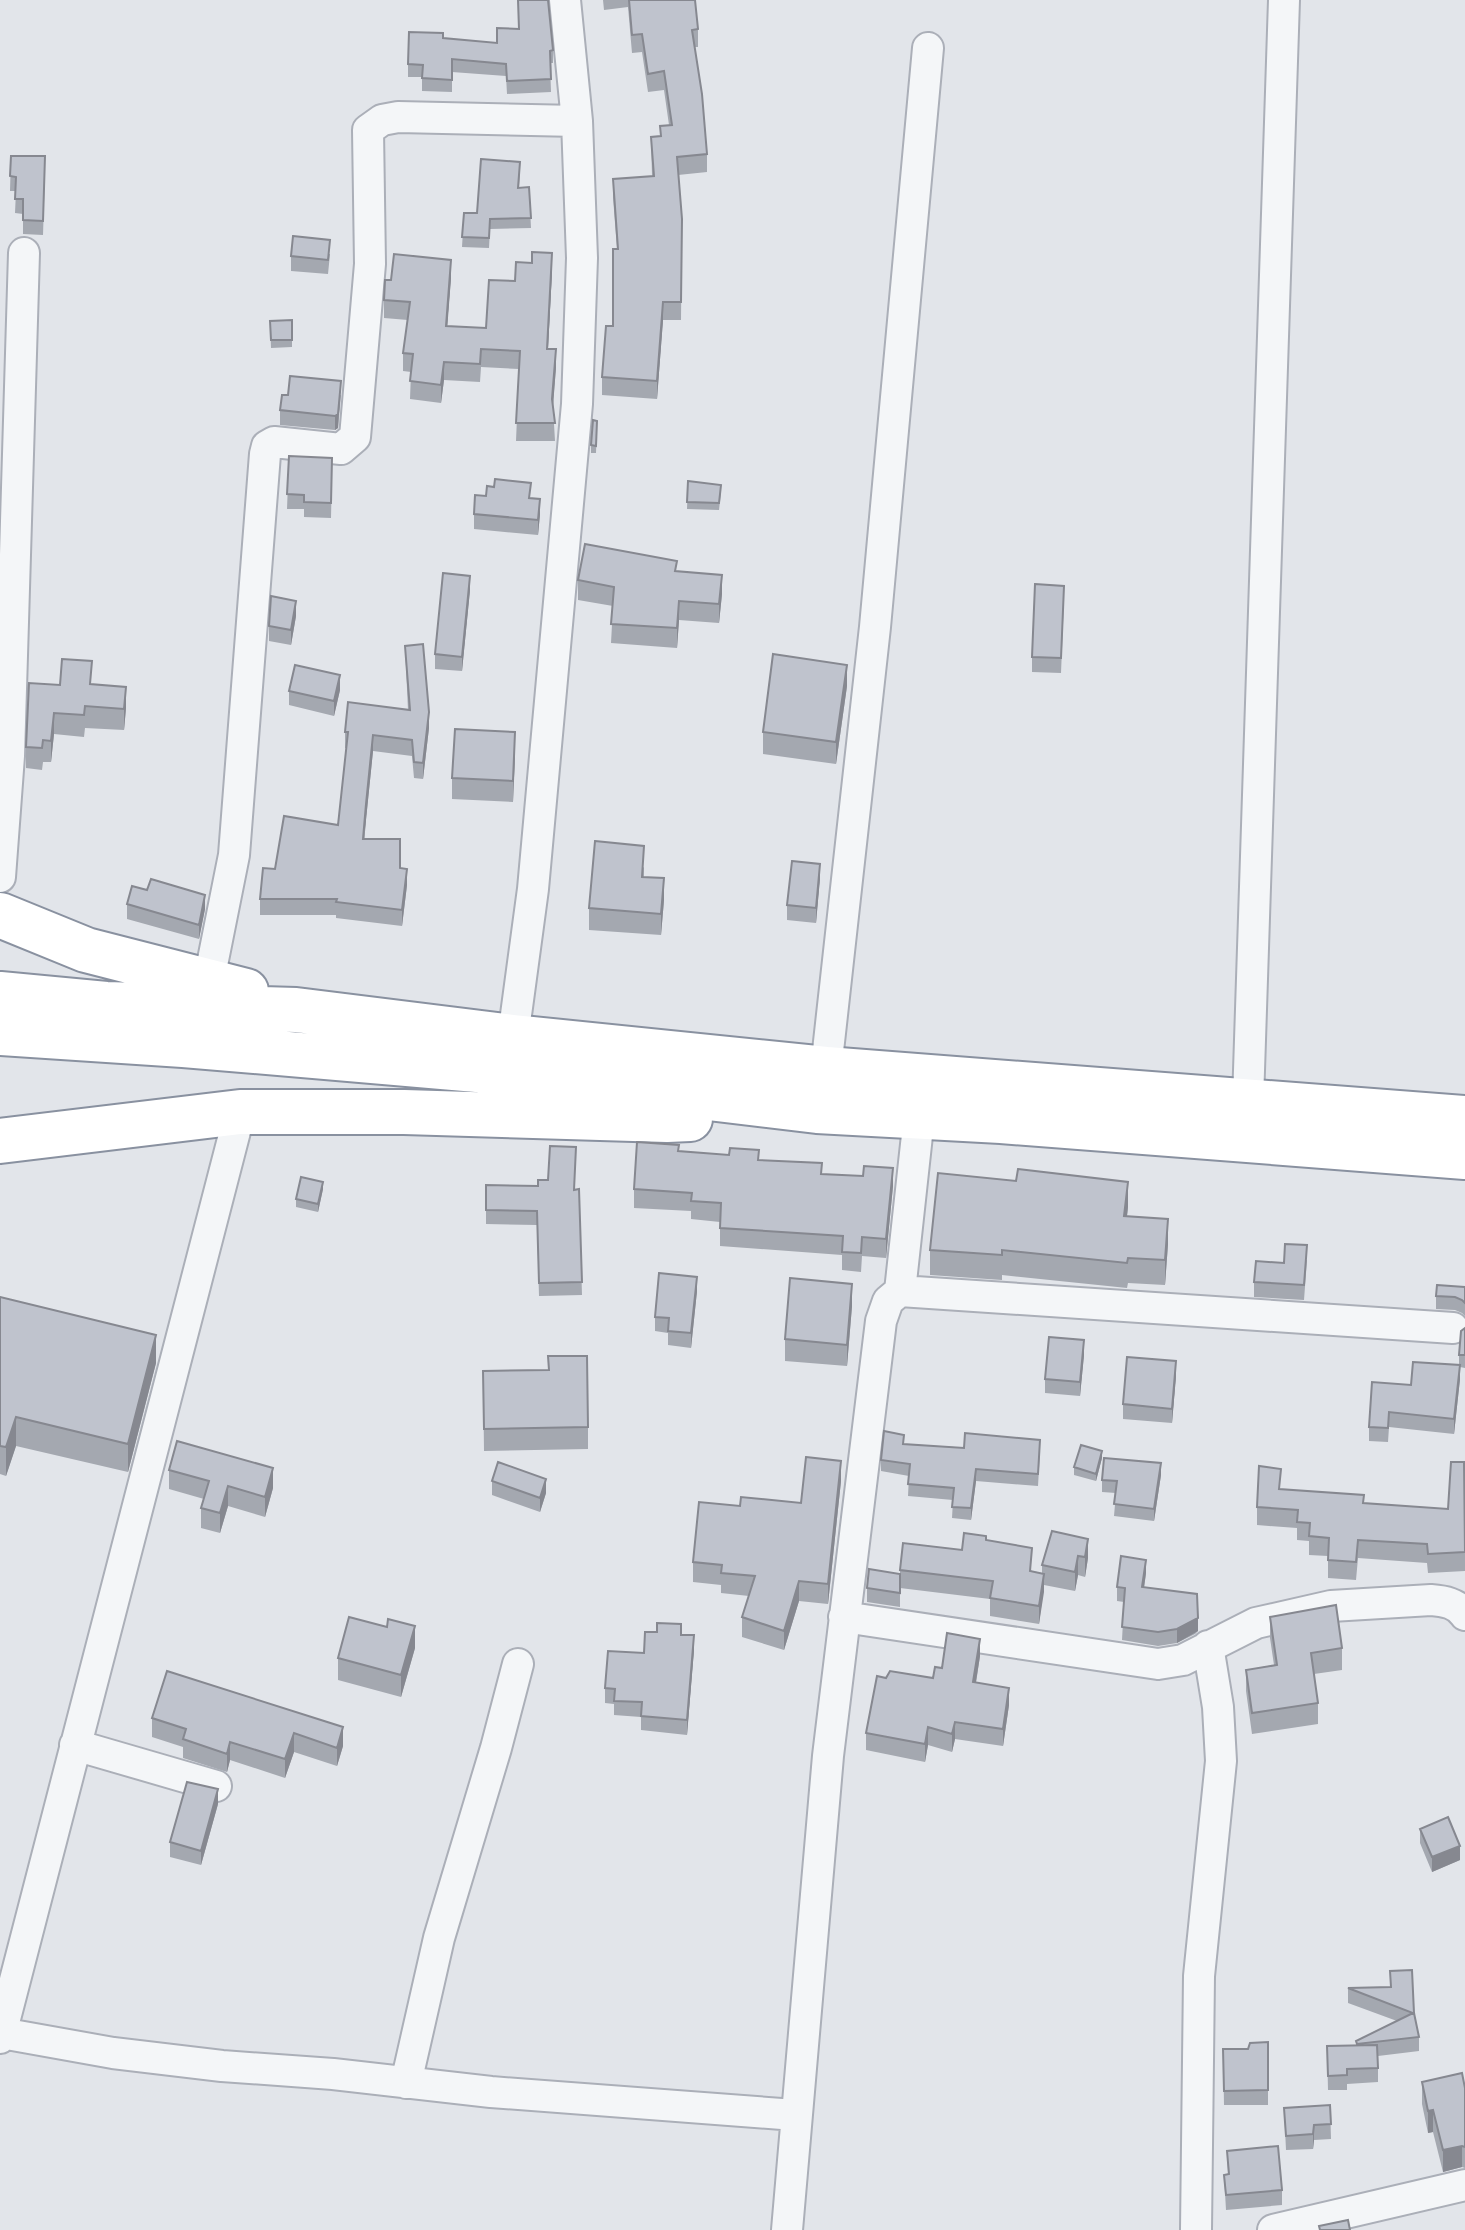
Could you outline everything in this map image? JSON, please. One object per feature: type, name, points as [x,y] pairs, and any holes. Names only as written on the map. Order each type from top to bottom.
[{"type":"highway","points":[[0,915],[86,950],[148,968],[209,980],[296,1010]]},
{"type":"highway","points":[[0,994],[106,1004],[296,1010],[513,1037],[821,1090],[919,1117],[1465,1157]]},
{"type":"highway","points":[[0,1033],[477,1070],[821,1090],[1248,1101],[1465,1118]]},
{"type":"highway","points":[[0,1141],[240,1112],[404,1112],[667,1120],[821,1090]]},
{"type":"street","points":[[513,1037],[533,889],[577,404],[582,258],[577,121],[565,0]]},
{"type":"street","points":[[1248,1101],[1284,0]]},
{"type":"street","points":[[821,1090],[875,627],[928,48]]},
{"type":"street","points":[[209,980],[234,855],[267,446],[274,442],[341,449],[355,437],[370,264],[368,130],[382,120],[398,117],[577,121]]},
{"type":"street","points":[[0,877],[9,756],[24,253]]},
{"type":"street","points":[[240,1112],[1,2036],[113,2053],[406,2083],[795,2115]]},
{"type":"street","points":[[900,1291],[919,1117]]},
{"type":"street","points":[[787,2230],[828,1756],[881,1321],[888,1301],[900,1291],[1453,1328]]},
{"type":"street","points":[[844,1617],[1158,1664],[1183,1660],[1256,1623],[1331,1606],[1446,1601],[1461,1609],[1465,1615]]},
{"type":"street","points":[[1196,2230],[1199,1976],[1221,1761],[1218,1707],[1208,1646]]},
{"type":"street","points":[[406,2083],[439,1938],[518,1664]]},
{"type":"street","points":[[75,1745],[216,1786]]},
{"type":"street","points":[[1273,2230],[1465,2185]]},
{"type":"building","points":[[518,0],[548,0],[553,50],[550,51],[551,79],[507,81],[506,64],[452,59],[452,80],[422,78],[423,65],[408,64],[409,32],[443,33],[443,38],[497,43],[497,28],[519,29]]},
{"type":"building","points":[[629,0],[695,0],[698,29],[692,30],[707,154],[677,157],[682,219],[681,302],[663,302],[657,381],[602,377],[606,326],[613,326],[613,249],[618,249],[613,179],[654,176],[651,137],[661,136],[660,126],[672,125],[664,71],[648,74],[642,34],[632,35]]},
{"type":"building","points":[[11,156],[45,156],[43,221],[23,220],[23,199],[15,199],[16,177],[10,176]]},
{"type":"building","points":[[481,159],[520,162],[518,188],[529,187],[531,218],[490,219],[489,238],[462,237],[464,213],[477,213]]},
{"type":"building","points":[[293,236],[330,240],[328,260],[291,256]]},
{"type":"building","points":[[532,252],[552,253],[547,349],[556,349],[552,399],[555,423],[516,423],[520,351],[481,349],[480,364],[444,362],[441,385],[410,381],[413,354],[403,353],[410,302],[384,300],[385,280],[391,280],[394,254],[451,260],[446,326],[486,328],[489,280],[515,281],[516,262],[532,263]]},
{"type":"building","points":[[292,320],[292,340],[271,340],[270,321]]},
{"type":"building","points":[[290,376],[341,381],[338,414],[280,410],[282,395],[288,395]]},
{"type":"building","points":[[593,420],[597,421],[596,446],[591,445]]},
{"type":"building","points":[[289,456],[332,458],[331,503],[304,502],[304,495],[287,494]]},
{"type":"building","points":[[495,479],[531,483],[529,498],[540,499],[538,520],[474,514],[475,495],[486,496],[487,486],[494,487]]},
{"type":"building","points":[[688,481],[721,485],[719,503],[687,502]]},
{"type":"building","points":[[585,544],[677,561],[675,571],[722,575],[719,604],[679,601],[677,628],[611,624],[614,587],[578,580]]},
{"type":"building","points":[[443,573],[470,576],[462,657],[435,654]]},
{"type":"building","points":[[1035,584],[1064,586],[1061,658],[1032,657]]},
{"type":"building","points":[[271,596],[296,601],[291,630],[269,626]]},
{"type":"building","points":[[423,644],[429,712],[423,763],[414,762],[412,740],[373,735],[363,839],[400,839],[400,868],[407,869],[402,910],[336,902],[337,899],[260,899],[263,868],[275,869],[284,816],[338,825],[348,732],[345,732],[348,702],[410,710],[405,646]]},
{"type":"building","points":[[773,654],[847,665],[836,742],[763,732]]},
{"type":"building","points":[[62,659],[92,661],[90,684],[126,687],[124,709],[85,706],[84,715],[54,713],[51,741],[43,740],[42,748],[26,747],[29,683],[60,685]]},
{"type":"building","points":[[295,665],[340,675],[334,701],[289,691]]},
{"type":"building","points":[[455,729],[515,732],[513,781],[452,778]]},
{"type":"building","points":[[595,841],[644,846],[642,877],[664,878],[661,914],[589,908]]},
{"type":"building","points":[[792,861],[820,864],[816,908],[787,905]]},
{"type":"building","points":[[151,879],[205,895],[199,925],[127,904],[132,886],[147,890]]},
{"type":"building","points":[[637,1142],[679,1145],[678,1151],[729,1155],[730,1148],[759,1150],[758,1160],[822,1163],[821,1174],[863,1176],[864,1166],[893,1168],[886,1239],[862,1237],[861,1253],[842,1252],[843,1236],[720,1228],[721,1203],[691,1201],[692,1193],[634,1189]]},
{"type":"building","points":[[550,1146],[576,1147],[574,1190],[579,1189],[582,1282],[539,1283],[537,1211],[486,1210],[486,1185],[538,1186],[538,1180],[548,1180]]},
{"type":"building","points":[[1018,1169],[1128,1182],[1124,1216],[1168,1219],[1165,1260],[1128,1258],[1127,1263],[1002,1250],[1002,1255],[930,1250],[938,1173],[1016,1181]]},
{"type":"building","points":[[301,1177],[323,1182],[318,1204],[296,1199]]},
{"type":"building","points":[[1285,1244],[1307,1245],[1304,1285],[1254,1282],[1256,1261],[1284,1263]]},
{"type":"building","points":[[659,1273],[697,1277],[691,1333],[668,1331],[669,1318],[655,1317]]},
{"type":"building","points":[[790,1278],[852,1284],[847,1345],[785,1339]]},
{"type":"building","points":[[1437,1285],[1465,1287],[1465,1303],[1455,1297],[1436,1296]]},
{"type":"building","points":[[0,1297],[156,1335],[128,1444],[16,1417],[6,1447],[0,1446]]},
{"type":"building","points":[[1465,1328],[1465,1355],[1459,1355],[1461,1331]]},
{"type":"building","points":[[1049,1337],[1084,1340],[1080,1382],[1045,1379]]},
{"type":"building","points":[[548,1356],[587,1356],[588,1427],[484,1429],[483,1371],[549,1370]]},
{"type":"building","points":[[1127,1357],[1176,1361],[1172,1409],[1123,1404]]},
{"type":"building","points":[[1413,1362],[1460,1365],[1454,1419],[1389,1412],[1388,1428],[1369,1427],[1372,1382],[1411,1385]]},
{"type":"building","points":[[884,1431],[904,1435],[903,1444],[964,1448],[965,1433],[1040,1440],[1038,1474],[976,1469],[971,1508],[952,1507],[954,1488],[908,1484],[910,1464],[881,1460]]},
{"type":"building","points":[[177,1441],[273,1468],[265,1497],[228,1486],[220,1513],[201,1508],[209,1481],[169,1470]]},
{"type":"building","points":[[1081,1445],[1102,1451],[1096,1474],[1074,1467]]},
{"type":"building","points":[[806,1457],[841,1461],[828,1584],[799,1581],[784,1631],[742,1617],[755,1576],[721,1573],[722,1565],[693,1562],[699,1502],[740,1506],[741,1497],[801,1503]]},
{"type":"building","points":[[1104,1458],[1161,1463],[1154,1509],[1114,1504],[1117,1481],[1102,1480]]},
{"type":"building","points":[[498,1462],[546,1479],[540,1498],[492,1481]]},
{"type":"building","points":[[1451,1462],[1464,1462],[1465,1552],[1428,1554],[1427,1544],[1358,1540],[1356,1562],[1328,1560],[1329,1538],[1309,1536],[1310,1523],[1297,1522],[1298,1510],[1257,1507],[1259,1466],[1281,1469],[1279,1489],[1364,1495],[1363,1503],[1448,1509]]},
{"type":"building","points":[[1052,1531],[1088,1539],[1085,1557],[1078,1556],[1075,1572],[1042,1565]]},
{"type":"building","points":[[964,1533],[1032,1548],[1030,1571],[1044,1574],[1039,1606],[990,1598],[993,1581],[900,1570],[903,1543],[962,1550]]},
{"type":"building","points":[[1121,1556],[1146,1560],[1142,1587],[1197,1594],[1198,1618],[1177,1629],[1158,1632],[1122,1627],[1125,1588],[1117,1587]]},
{"type":"building","points":[[869,1569],[900,1574],[900,1593],[867,1588]]},
{"type":"building","points":[[1336,1605],[1342,1648],[1311,1653],[1318,1703],[1252,1713],[1246,1670],[1277,1665],[1270,1617]]},
{"type":"building","points":[[349,1617],[387,1627],[388,1619],[415,1626],[401,1675],[338,1658]]},
{"type":"building","points":[[657,1623],[681,1624],[681,1635],[694,1635],[687,1720],[641,1716],[642,1702],[614,1701],[615,1689],[605,1688],[608,1651],[644,1653],[645,1632],[657,1632]]},
{"type":"building","points":[[947,1633],[980,1639],[973,1682],[1009,1688],[1003,1729],[955,1722],[952,1734],[928,1727],[925,1744],[866,1733],[877,1676],[886,1678],[890,1671],[933,1678],[935,1667],[942,1668]]},
{"type":"building","points":[[167,1671],[343,1727],[337,1748],[294,1733],[285,1759],[230,1742],[227,1754],[183,1739],[186,1729],[152,1718]]},
{"type":"building","points":[[187,1782],[218,1789],[201,1851],[170,1842]]},
{"type":"building","points":[[1448,1817],[1460,1846],[1432,1857],[1420,1829]]},
{"type":"building","points":[[1412,1970],[1414,2013],[1419,2037],[1357,2044],[1356,2041],[1413,2013],[1348,1988],[1391,1987],[1390,1971]]},
{"type":"building","points":[[1268,2042],[1268,2090],[1224,2091],[1223,2049],[1248,2049],[1250,2043]]},
{"type":"building","points":[[1377,2045],[1378,2068],[1347,2069],[1347,2075],[1328,2076],[1327,2046]]},
{"type":"building","points":[[1462,2073],[1465,2147],[1443,2150],[1433,2110],[1428,2111],[1422,2082]]},
{"type":"building","points":[[1330,2105],[1331,2124],[1314,2125],[1313,2134],[1286,2136],[1284,2108]]},
{"type":"building","points":[[1278,2146],[1282,2190],[1226,2195],[1224,2175],[1229,2174],[1227,2151]]},
{"type":"building","points":[[1348,2220],[1350,2230],[1320,2230],[1319,2226]]}]
